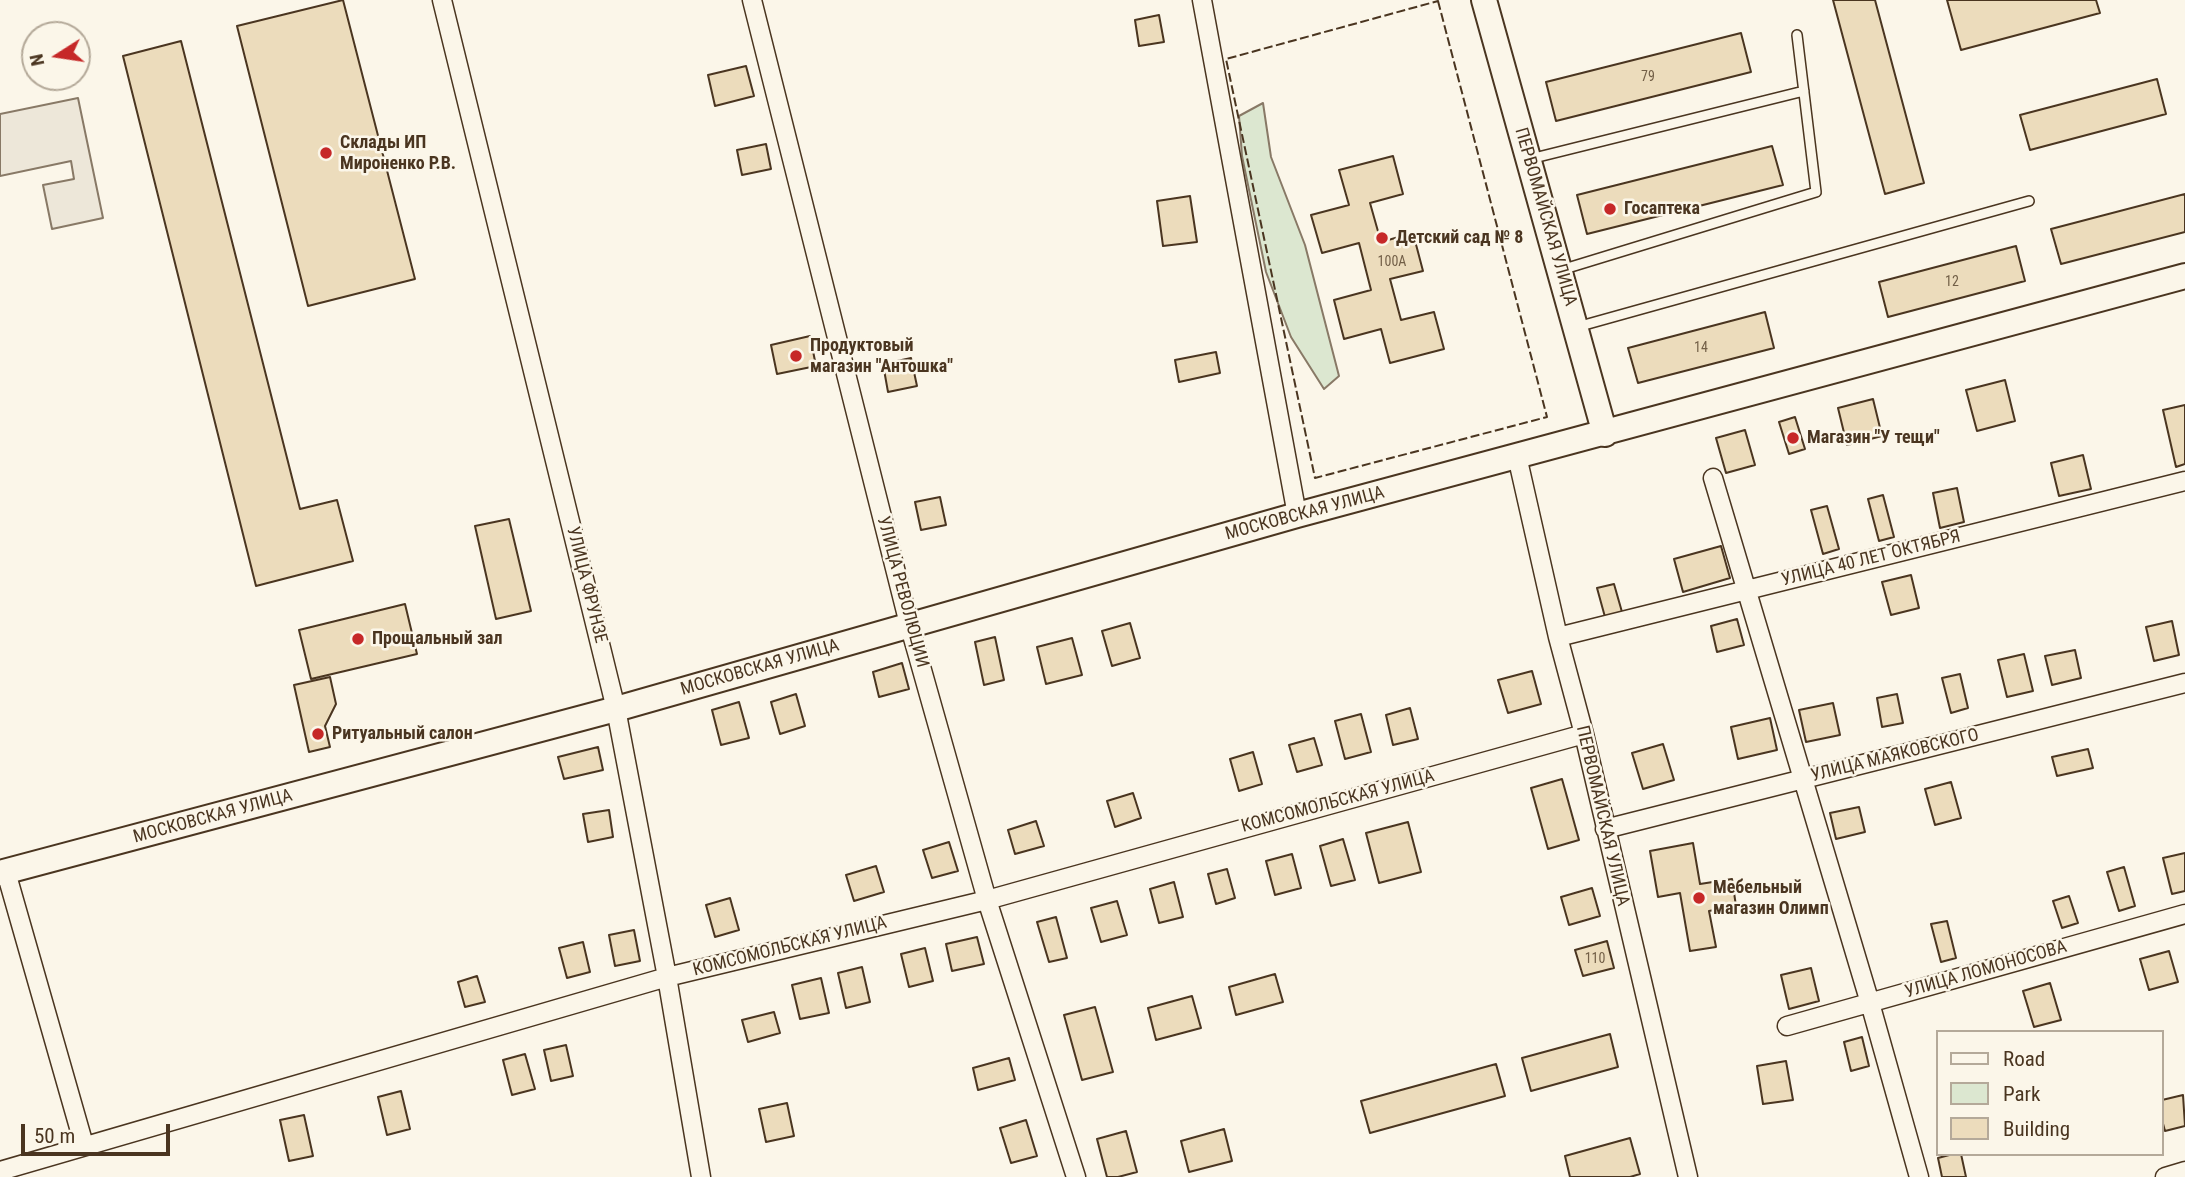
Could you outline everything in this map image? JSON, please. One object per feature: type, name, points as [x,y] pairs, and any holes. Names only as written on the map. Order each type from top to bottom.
[{"type":"street","name":"УЛИЦА ФРУНЗЕ","points":[[442,0],[616,709],[667,977],[701,1177]]},
{"type":"street","name":"УЛИЦА РЕВОЛЮЦИИ","points":[[752,0],[909,624],[987,900],[1076,1177]]},
{"type":"street","points":[[1202,0],[1297,515]]},
{"type":"street","name":"ПЕРВОМАЙСКАЯ УЛИЦА","points":[[1484,0],[1605,434]]},
{"type":"street","name":"МОСКОВСКАЯ УЛИЦА","points":[[3,873],[616,709],[1297,515],[2185,276]]},
{"type":"street","name":"ПЕРВОМАЙСКАЯ УЛИЦА","points":[[1517,456],[1688,1177]]},
{"type":"street","points":[[1713,478],[1870,1003],[1919,1177]]},
{"type":"street","name":"УЛИЦА 40 ЛЕТ ОКТЯБРЯ","points":[[1558,637],[2185,481]]},
{"type":"street","name":"УЛИЦА МАЯКОВСКОГО","points":[[1605,829],[2185,683]]},
{"type":"street","name":"КОМСОМОЛЬСКАЯ УЛИЦА","points":[[0,1171],[667,977],[987,900],[1584,734]]},
{"type":"street","points":[[3,873],[84,1145]]},
{"type":"street","name":"УЛИЦА ЛОМОНОСОВА","points":[[1787,1026],[2185,914]]},
{"type":"street","points":[[2165,1177],[2185,1171]]},
{"type":"lane","points":[[1560,271],[1816,192],[1797,35]]},
{"type":"lane","points":[[1529,159],[1804,91]]},
{"type":"lane","points":[[1576,327],[2029,201]]},
{"type":"green space","points":[[1263,103],[1271,157],[1305,245],[1339,376],[1324,389],[1291,337],[1266,272],[1242,156],[1239,116]]},
{"type":"shaded area","points":[[78,98],[103,218],[52,229],[43,185],[74,179],[71,161],[0,176],[0,114]]},
{"type":"building","name":"Склады ИП Мироненко Р.В.","points":[[343,0],[415,279],[308,306],[237,26]]},
{"type":"building","points":[[1833,0],[1875,0],[1924,183],[1885,194]]},
{"type":"building","points":[[1947,0],[2096,0],[2100,13],[1961,50]]},
{"type":"building","points":[[1159,15],[1164,42],[1139,46],[1135,20]]},
{"type":"building","points":[[1741,33],[1751,72],[1556,121],[1546,82]]},
{"type":"building","points":[[181,41],[300,509],[337,500],[353,561],[256,586],[123,56]]},
{"type":"building","points":[[746,66],[754,96],[715,106],[708,75]]},
{"type":"building","points":[[2157,79],[2166,114],[2030,150],[2020,115]]},
{"type":"building","points":[[766,144],[771,169],[742,175],[737,150]]},
{"type":"building","points":[[1772,146],[1783,185],[1587,234],[1577,195]]},
{"type":"building","points":[[1393,156],[1403,194],[1370,203],[1381,242],[1413,233],[1423,271],[1390,279],[1401,320],[1434,312],[1444,349],[1390,363],[1381,329],[1344,339],[1334,300],[1371,290],[1359,243],[1322,253],[1311,215],[1349,205],[1339,170]]},
{"type":"building","points":[[2185,194],[2185,232],[2061,264],[2051,229]]},
{"type":"building","points":[[1190,196],[1197,242],[1163,246],[1157,201]]},
{"type":"building","points":[[2016,246],[2025,281],[1888,317],[1879,282]]},
{"type":"building","points":[[1765,312],[1774,348],[1638,383],[1628,348]]},
{"type":"building","points":[[810,336],[816,366],[777,374],[771,345]]},
{"type":"building","points":[[1216,352],[1220,373],[1179,382],[1175,360]]},
{"type":"building","points":[[911,358],[917,386],[888,392],[883,364]]},
{"type":"building","points":[[2005,380],[2015,421],[1977,431],[1966,390]]},
{"type":"building","points":[[1873,399],[1882,436],[1847,445],[1838,408]]},
{"type":"building","points":[[2185,405],[2185,464],[2176,467],[2163,410]]},
{"type":"building","points":[[1795,417],[1805,449],[1789,454],[1779,422]]},
{"type":"building","points":[[1745,430],[1755,465],[1726,473],[1716,438]]},
{"type":"building","points":[[2083,455],[2091,489],[2059,496],[2051,463]]},
{"type":"building","points":[[1957,488],[1964,522],[1940,528],[1933,493]]},
{"type":"building","points":[[1883,495],[1894,537],[1879,541],[1868,499]]},
{"type":"building","points":[[940,497],[946,525],[921,530],[915,502]]},
{"type":"building","points":[[1827,506],[1839,549],[1823,554],[1811,510]]},
{"type":"building","points":[[509,519],[531,611],[496,619],[475,526]]},
{"type":"building","points":[[1721,546],[1730,578],[1683,592],[1674,559]]},
{"type":"building","points":[[1911,575],[1919,608],[1891,615],[1882,582]]},
{"type":"building","points":[[1614,584],[1622,612],[1605,617],[1597,588]]},
{"type":"building","points":[[405,604],[417,654],[311,679],[299,630]]},
{"type":"building","points":[[1737,619],[1744,645],[1717,652],[1711,626]]},
{"type":"building","points":[[2172,621],[2179,655],[2154,661],[2146,627]]},
{"type":"building","points":[[1130,623],[1140,658],[1112,666],[1102,631]]},
{"type":"building","points":[[995,637],[1004,680],[984,685],[975,642]]},
{"type":"building","points":[[1072,638],[1082,675],[1046,684],[1037,647]]},
{"type":"building","points":[[2075,650],[2081,678],[2052,685],[2045,656]]},
{"type":"building","points":[[2024,654],[2033,691],[2007,697],[1998,660]]},
{"type":"building","points":[[902,663],[909,689],[879,697],[873,672]]},
{"type":"building","points":[[1532,671],[1541,704],[1508,713],[1498,680]]},
{"type":"building","points":[[1960,674],[1968,708],[1951,713],[1942,678]]},
{"type":"building","points":[[330,677],[336,704],[325,726],[330,747],[309,752],[294,685]]},
{"type":"building","points":[[796,694],[805,726],[780,734],[771,702]]},
{"type":"building","points":[[1897,694],[1903,723],[1882,727],[1877,698]]},
{"type":"building","points":[[739,702],[749,738],[721,745],[712,710]]},
{"type":"building","points":[[1833,703],[1840,735],[1806,742],[1799,710]]},
{"type":"building","points":[[1410,708],[1418,739],[1393,745],[1386,715]]},
{"type":"building","points":[[1361,714],[1371,752],[1345,759],[1335,721]]},
{"type":"building","points":[[1770,718],[1777,750],[1738,759],[1731,727]]},
{"type":"building","points":[[1314,738],[1322,765],[1297,772],[1289,745]]},
{"type":"building","points":[[1663,744],[1674,780],[1643,789],[1632,753]]},
{"type":"building","points":[[598,747],[603,770],[564,779],[558,757]]},
{"type":"building","points":[[2088,749],[2093,768],[2057,776],[2052,757]]},
{"type":"building","points":[[1253,752],[1262,784],[1239,791],[1230,759]]},
{"type":"building","points":[[1562,779],[1579,840],[1548,849],[1531,788]]},
{"type":"building","points":[[1951,782],[1961,818],[1935,825],[1925,789]]},
{"type":"building","points":[[1133,793],[1141,818],[1115,827],[1107,801]]},
{"type":"building","points":[[1859,807],[1865,832],[1836,839],[1830,813]]},
{"type":"building","points":[[609,810],[613,837],[588,842],[583,814]]},
{"type":"building","points":[[1036,821],[1044,846],[1015,854],[1008,830]]},
{"type":"building","points":[[1408,822],[1421,872],[1379,883],[1366,833]]},
{"type":"building","points":[[1343,839],[1355,880],[1331,886],[1320,846]]},
{"type":"building","points":[[949,842],[958,871],[932,878],[923,850]]},
{"type":"building","points":[[1693,843],[1700,884],[1732,879],[1736,906],[1709,911],[1716,947],[1690,951],[1680,893],[1658,897],[1650,851]]},
{"type":"building","points":[[2185,853],[2185,891],[2172,894],[2163,858]]},
{"type":"building","points":[[1292,854],[1301,888],[1275,895],[1266,861]]},
{"type":"building","points":[[876,866],[884,892],[854,901],[846,875]]},
{"type":"building","points":[[2124,867],[2135,906],[2119,911],[2107,872]]},
{"type":"building","points":[[1227,869],[1235,898],[1216,904],[1208,874]]},
{"type":"building","points":[[1174,882],[1183,917],[1159,923],[1150,889]]},
{"type":"building","points":[[1592,888],[1600,916],[1569,925],[1561,897]]},
{"type":"building","points":[[2069,896],[2078,923],[2062,928],[2053,901]]},
{"type":"building","points":[[730,898],[739,930],[715,937],[706,905]]},
{"type":"building","points":[[1117,901],[1127,935],[1101,942],[1091,908]]},
{"type":"building","points":[[1056,917],[1067,958],[1049,962],[1037,922]]},
{"type":"building","points":[[1947,921],[1956,958],[1941,962],[1931,924]]},
{"type":"building","points":[[634,930],[640,961],[615,966],[609,935]]},
{"type":"building","points":[[977,937],[984,964],[952,971],[946,944]]},
{"type":"building","points":[[1607,941],[1614,968],[1583,976],[1575,950]]},
{"type":"building","points":[[583,942],[590,972],[567,978],[559,948]]},
{"type":"building","points":[[925,948],[933,981],[909,987],[901,954]]},
{"type":"building","points":[[2169,951],[2178,982],[2149,990],[2140,959]]},
{"type":"building","points":[[862,967],[870,1002],[846,1008],[838,973]]},
{"type":"building","points":[[1811,968],[1819,1001],[1789,1009],[1781,975]]},
{"type":"building","points":[[1275,974],[1283,1002],[1236,1015],[1229,987]]},
{"type":"building","points":[[477,976],[485,1002],[465,1007],[458,982]]},
{"type":"building","points":[[821,978],[829,1013],[800,1019],[792,985]]},
{"type":"building","points":[[2050,983],[2061,1020],[2034,1027],[2023,991]]},
{"type":"building","points":[[1192,996],[1201,1028],[1156,1040],[1148,1008]]},
{"type":"building","points":[[1095,1007],[1113,1072],[1082,1080],[1064,1015]]},
{"type":"building","points":[[774,1012],[780,1033],[748,1042],[742,1020]]},
{"type":"building","points":[[1610,1034],[1618,1067],[1531,1091],[1522,1058]]},
{"type":"building","points":[[1862,1037],[1869,1066],[1851,1071],[1844,1042]]},
{"type":"building","points":[[566,1045],[573,1076],[551,1081],[544,1050]]},
{"type":"building","points":[[525,1054],[535,1089],[512,1095],[503,1060]]},
{"type":"building","points":[[1009,1058],[1015,1080],[978,1090],[973,1068]]},
{"type":"building","points":[[1786,1061],[1793,1100],[1763,1104],[1757,1066]]},
{"type":"building","points":[[1496,1064],[1505,1096],[1370,1133],[1361,1101]]},
{"type":"building","points":[[401,1091],[410,1129],[387,1135],[378,1097]]},
{"type":"building","points":[[2183,1095],[2185,1126],[2165,1131],[2164,1100]]},
{"type":"building","points":[[787,1103],[794,1136],[766,1142],[759,1109]]},
{"type":"building","points":[[304,1115],[313,1156],[289,1161],[280,1120]]},
{"type":"building","points":[[1026,1120],[1037,1156],[1011,1163],[1000,1128]]},
{"type":"building","points":[[1224,1129],[1232,1161],[1189,1172],[1181,1141]]},
{"type":"building","points":[[1126,1131],[1137,1172],[1107,1177],[1097,1139]]},
{"type":"building","points":[[1630,1138],[1640,1174],[1630,1177],[1570,1177],[1565,1156]]},
{"type":"building","points":[[1961,1156],[1966,1177],[1942,1177],[1938,1158]]},
{"type":"fence","points":[[1438,1],[1547,417],[1315,478],[1226,59],[1438,1]]},
{"type":"place","name":"Склады ИП Мироненко Р.В.","points":[[326,153]]},
{"type":"place","name":"Госаптека","points":[[1610,209]]},
{"type":"place","name":"Детский сад № 8","points":[[1382,238]]},
{"type":"place","name":"Продуктовый магазин \"Антошка\"","points":[[796,356]]},
{"type":"place","name":"Магазин \"У тещи\"","points":[[1793,438]]},
{"type":"place","name":"Прощальный зал","points":[[358,639]]},
{"type":"place","name":"Ритуальный салон","points":[[318,734]]},
{"type":"place","name":"Мебельный магазин Олимп","points":[[1699,898]]}]
